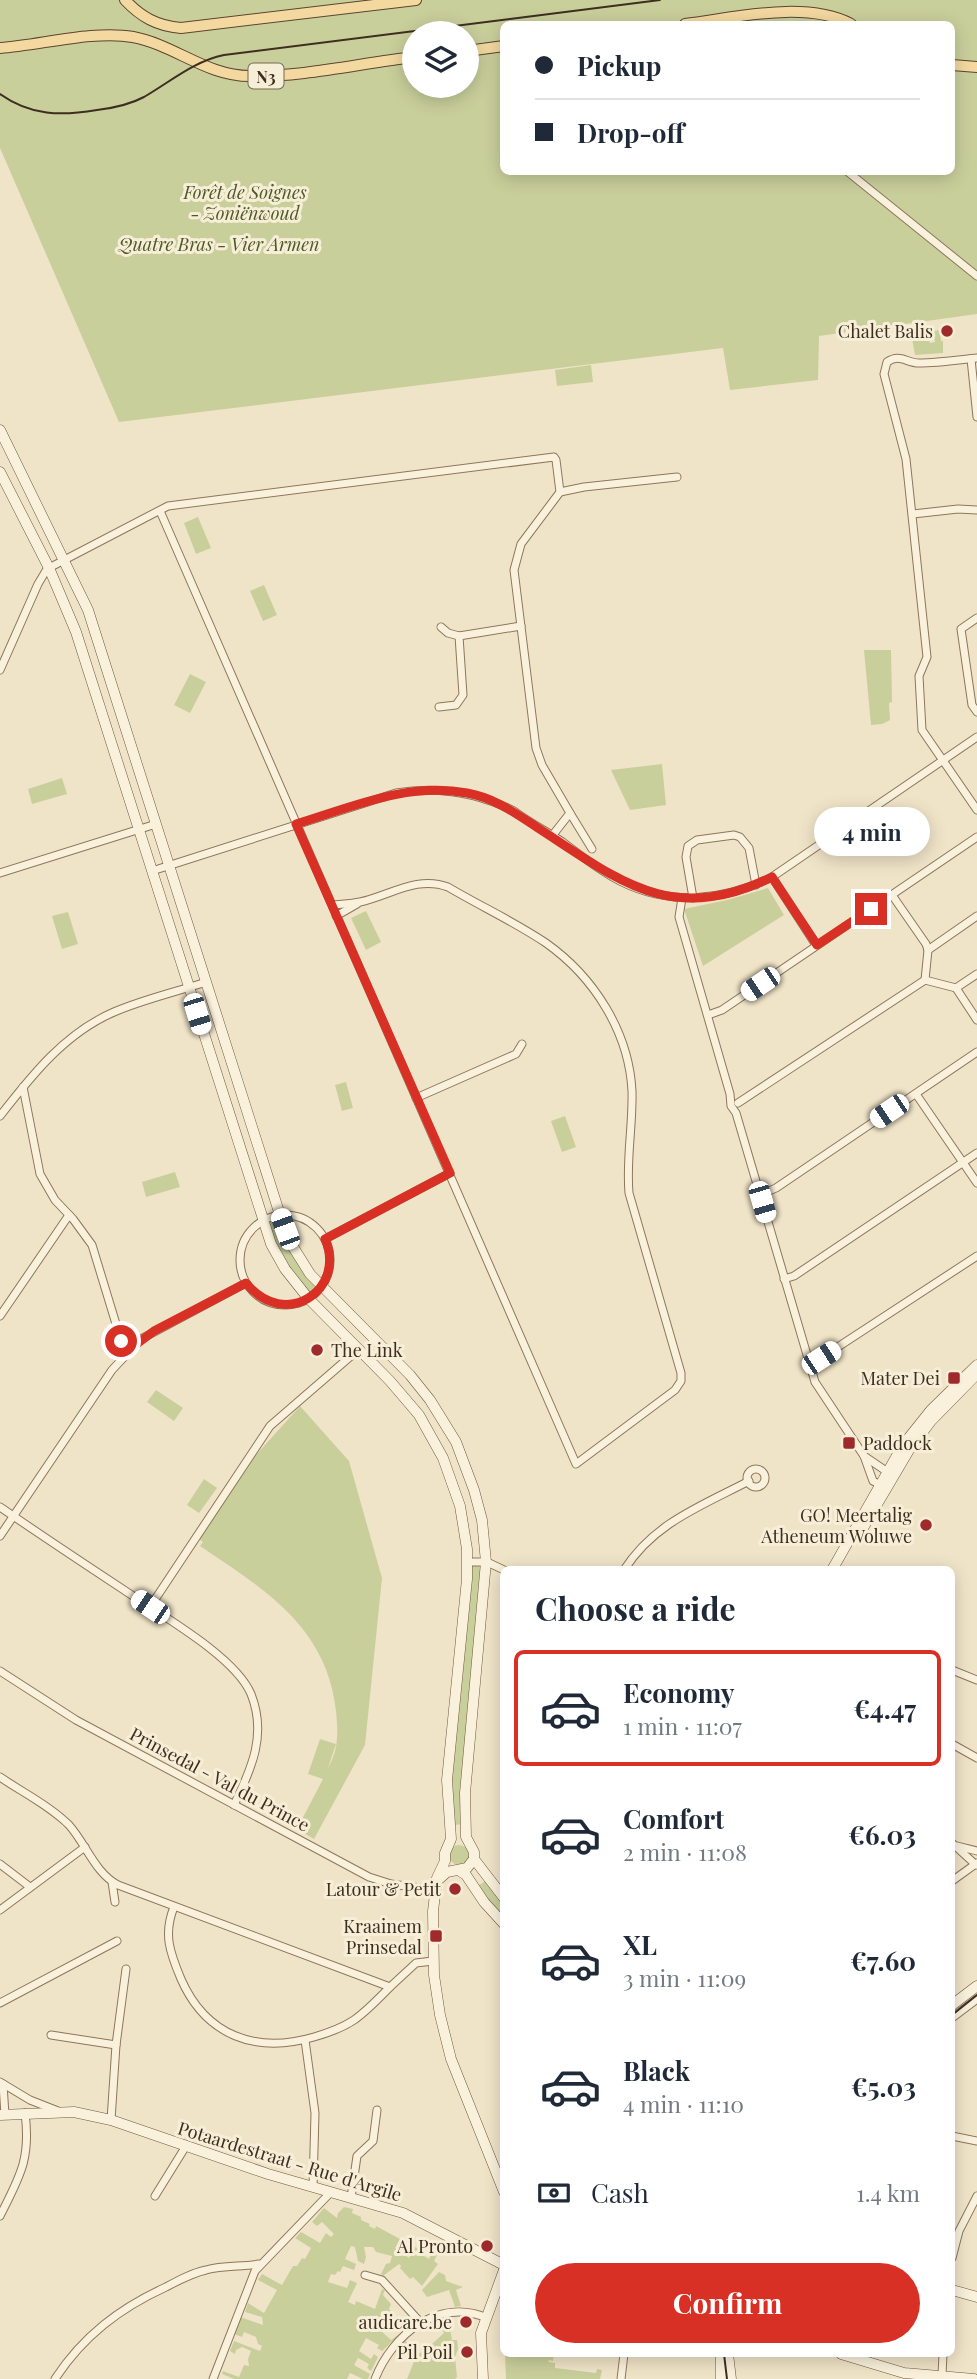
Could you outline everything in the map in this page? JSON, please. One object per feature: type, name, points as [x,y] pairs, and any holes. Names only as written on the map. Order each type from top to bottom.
[{"type":"main road","points":[[125,0],[138,13],[154,23],[175,28],[416,0]]},
{"type":"main road","points":[[710,21],[792,11],[833,16],[844,21]]},
{"type":"main road","name":"N3","points":[[0,48],[124,36],[157,44],[208,68],[248,76],[279,75],[402,59]]},
{"type":"main road","points":[[479,49],[500,47]]},
{"type":"main road","points":[[955,65],[977,67]]},
{"type":"street","points":[[852,175],[977,276]]},
{"type":"street","points":[[977,417],[974,358],[919,363],[898,357],[889,360],[885,366],[884,374],[906,459],[913,514],[927,657],[919,680],[922,730],[977,810]]},
{"type":"street","points":[[0,430],[3,442],[65,559],[88,610],[280,1215],[298,1256],[322,1286],[430,1400],[456,1442],[479,1508],[485,1562],[485,1593],[466,1793],[466,1835],[474,1859],[500,1893]]},
{"type":"street","points":[[0,670],[38,584],[49,568],[168,506],[554,457],[560,492]]},
{"type":"street","points":[[0,472],[49,568],[76,632],[263,1222],[277,1257],[307,1298],[409,1402],[435,1441],[457,1497],[465,1533],[467,1588],[447,1780],[450,1844],[436,1878],[433,1961],[437,2001],[451,2059],[500,2182]]},
{"type":"street","points":[[593,849],[542,765],[536,748],[514,570],[516,557],[521,544],[560,492],[677,477]]},
{"type":"street","points":[[913,514],[958,509],[977,510]]},
{"type":"street","points":[[160,511],[331,905],[450,1173],[576,1464],[675,1390],[681,1381],[681,1373],[629,1193],[627,1172],[632,1092],[627,1059],[615,1023],[600,997],[546,944],[440,884],[422,883],[360,902],[331,905]]},
{"type":"street","points":[[977,618],[961,629],[972,705],[977,712]]},
{"type":"street","points":[[441,627],[448,633],[459,636],[521,626]]},
{"type":"street","points":[[439,707],[456,705],[463,695],[459,636]]},
{"type":"street","points":[[152,871],[396,793],[437,789],[470,793],[498,803],[622,882],[652,893],[682,898],[727,895],[772,877],[977,737]]},
{"type":"street","points":[[552,836],[570,813]]},
{"type":"street","points":[[0,873],[156,824]]},
{"type":"street","points":[[693,898],[687,851],[692,842],[697,840],[734,835],[744,839],[749,848],[756,885]]},
{"type":"street","points":[[708,1015],[722,1010],[977,837]]},
{"type":"street","points":[[772,877],[817,945]]},
{"type":"street","points":[[892,895],[926,944],[928,950],[925,979]]},
{"type":"street","points":[[682,898],[679,917],[730,1094],[731,1106],[736,1113],[808,1363],[818,1389],[864,1456],[886,1481]]},
{"type":"street","points":[[336,916],[360,902]]},
{"type":"street","points":[[928,950],[977,916]]},
{"type":"street","points":[[956,988],[977,974]]},
{"type":"street","points":[[736,1113],[738,1104],[925,979],[956,988],[977,1020]]},
{"type":"street","points":[[0,1116],[47,1060],[83,1029],[114,1012],[206,982]]},
{"type":"street","points":[[416,1098],[516,1054],[522,1044]]},
{"type":"street","points":[[760,1195],[776,1188],[977,1052]]},
{"type":"street","points":[[23,1087],[40,1174],[51,1194],[92,1245],[120,1337],[130,1349]]},
{"type":"street","points":[[730,1094],[738,1104]]},
{"type":"street","points":[[916,1094],[977,1183]]},
{"type":"street","points":[[784,1279],[794,1276],[977,1153]]},
{"type":"street","points":[[325,1239],[450,1173]]},
{"type":"street","points":[[0,1316],[69,1214]]},
{"type":"street","points":[[280,1215],[307,1221],[325,1239],[330,1258],[329,1270],[322,1286],[294,1305],[279,1305],[256,1295],[242,1275],[242,1246],[253,1229],[280,1215]]},
{"type":"street","points":[[808,1363],[821,1358],[977,1256]]},
{"type":"street","points":[[0,1536],[112,1370],[130,1349],[154,1331],[246,1283]]},
{"type":"street","points":[[150,1607],[270,1426],[373,1337]]},
{"type":"street","points":[[842,1566],[903,1445],[931,1410],[977,1366]]},
{"type":"street","points":[[834,1566],[886,1481],[909,1450],[932,1421],[977,1374]]},
{"type":"street","points":[[864,1456],[873,1481],[886,1481]]},
{"type":"street","points":[[626,1566],[648,1538],[665,1525],[748,1481]]},
{"type":"street","points":[[0,1507],[150,1607],[225,1661],[244,1680],[257,1715],[257,1750],[234,1805]]},
{"type":"street","points":[[467,1562],[485,1562],[500,1568]]},
{"type":"street","name":"Prinsedal - Val du Prince","points":[[0,1671],[76,1720],[376,1880],[435,1890]]},
{"type":"street","points":[[955,1671],[977,1679]]},
{"type":"street","points":[[955,1746],[977,1758]]},
{"type":"street","points":[[0,1777],[62,1819],[111,1882],[375,1984],[390,1987]]},
{"type":"street","points":[[450,1844],[459,1841],[468,1843]]},
{"type":"street","points":[[955,1844],[977,1851]]},
{"type":"street","points":[[955,1845],[976,1864],[955,1879]]},
{"type":"street","points":[[0,1910],[85,1847]]},
{"type":"street","points":[[435,1890],[442,1875],[467,1868],[474,1859]]},
{"type":"street","points":[[445,1861],[466,1875],[500,1920]]},
{"type":"street","points":[[0,1864],[30,1887]]},
{"type":"street","points":[[111,1882],[115,1902]]},
{"type":"street","points":[[174,1907],[167,1929],[169,1948],[183,1984],[208,2018],[224,2031],[248,2041],[275,2044],[304,2040],[331,2031],[353,2020],[416,1963],[433,1961]]},
{"type":"street","points":[[0,2003],[117,1941]]},
{"type":"street","points":[[111,2120],[116,2045],[126,1969]]},
{"type":"street","points":[[955,2003],[977,1986]]},
{"type":"street","points":[[955,2016],[977,1998]]},
{"type":"street","points":[[51,2035],[116,2045]]},
{"type":"street","points":[[304,2040],[316,2113],[313,2188]]},
{"type":"street","points":[[1,2083],[30,2100],[58,2111]]},
{"type":"street","points":[[1,2083],[2,2115]]},
{"type":"street","points":[[351,2198],[356,2158],[359,2152],[373,2141],[377,2110]]},
{"type":"street","name":"Potaardestraat - Rue d'Argile","points":[[2,2115],[58,2111],[111,2120],[313,2188],[414,2218],[500,2265]]},
{"type":"street","points":[[0,2216],[21,2174],[26,2157],[25,2113]]},
{"type":"street","points":[[955,2137],[977,2141]]},
{"type":"street","points":[[155,2196],[186,2146]]},
{"type":"street","points":[[213,2379],[251,2277],[260,2264],[275,2253],[331,2192]]},
{"type":"street","points":[[955,2246],[959,2231],[977,2196]]},
{"type":"street","points":[[55,2379],[92,2334],[129,2305],[203,2270],[260,2264]]},
{"type":"street","points":[[365,2275],[382,2280],[421,2323]]},
{"type":"street","points":[[483,2379],[481,2333],[500,2278]]},
{"type":"street","points":[[955,2291],[977,2297]]},
{"type":"street","points":[[375,2379],[394,2346],[421,2323],[464,2311],[486,2318]]},
{"type":"street","points":[[621,2379],[624,2357]]},
{"type":"street","points":[[721,2357],[721,2379]]},
{"type":"street","points":[[728,2357],[731,2379]]},
{"type":"street","points":[[854,2357],[904,2373],[974,2379]]},
{"type":"street","points":[[942,2375],[943,2357]]},
{"type":"green space","name":"Forêt de Soignes - Zoniënwoud","points":[[0,0],[977,0],[977,314],[819,336],[818,380],[730,390],[723,348],[119,422],[0,148]]},
{"type":"green space","points":[[927,329],[930,343],[935,342],[933,331],[940,330],[943,353],[915,355],[911,333]]},
{"type":"green space","points":[[591,365],[593,382],[557,386],[555,370]]},
{"type":"green space","points":[[198,517],[211,548],[196,554],[184,523]]},
{"type":"green space","points":[[264,585],[277,615],[263,621],[250,591]]},
{"type":"green space","points":[[864,650],[891,650],[890,720],[882,724],[871,725]]},
{"type":"green space","points":[[190,674],[206,682],[190,713],[174,705]]},
{"type":"green space","points":[[662,764],[666,805],[630,810],[611,770]]},
{"type":"green space","points":[[62,778],[67,794],[32,804],[28,789]]},
{"type":"green space","points":[[768,888],[784,915],[703,966],[684,909]]},
{"type":"green space","points":[[366,911],[381,942],[366,950],[351,918]]},
{"type":"green space","points":[[68,912],[78,944],[62,949],[52,916]]},
{"type":"green space","points":[[346,1082],[353,1108],[342,1111],[335,1085]]},
{"type":"green space","points":[[565,1116],[576,1147],[562,1152],[551,1121]]},
{"type":"green space","points":[[175,1172],[180,1187],[146,1197],[142,1182]]},
{"type":"green space","points":[[277,1221],[315,1283],[313,1291],[308,1292],[276,1249],[269,1223]]},
{"type":"green space","points":[[156,1390],[183,1408],[174,1421],[147,1402]]},
{"type":"green space","points":[[300,1406],[349,1461],[382,1578],[365,1745],[314,1839],[297,1829],[323,1779],[308,1774],[320,1739],[336,1744],[328,1768],[336,1747],[337,1719],[330,1682],[320,1656],[289,1613],[247,1578],[200,1546],[203,1542],[199,1539],[255,1456]]},
{"type":"green space","points":[[204,1479],[217,1488],[199,1513],[187,1505]]},
{"type":"green space","points":[[472,1565],[482,1566],[464,1824],[455,1825],[450,1800]]},
{"type":"green space","points":[[459,1845],[466,1848],[469,1855],[466,1862],[459,1865],[452,1862],[449,1855],[452,1848]]},
{"type":"green space","points":[[487,1880],[500,1896],[500,1916],[476,1887]]},
{"type":"green space","points":[[344,2207],[353,2209],[352,2213],[361,2217],[369,2226],[375,2229],[376,2226],[400,2239],[395,2248],[409,2258],[415,2247],[429,2259],[432,2252],[437,2255],[434,2261],[438,2264],[422,2286],[413,2277],[410,2279],[399,2264],[383,2276],[381,2274],[392,2256],[376,2252],[373,2247],[364,2247],[364,2264],[358,2261],[355,2247],[351,2246],[345,2259],[356,2264],[354,2270],[343,2266],[340,2272],[331,2274],[328,2282],[347,2288],[350,2280],[357,2283],[348,2302],[355,2305],[356,2301],[375,2309],[382,2289],[385,2290],[383,2295],[391,2304],[389,2309],[393,2314],[378,2328],[391,2340],[401,2333],[382,2351],[377,2348],[379,2345],[366,2338],[359,2351],[371,2359],[374,2354],[378,2357],[371,2371],[367,2368],[369,2364],[358,2358],[354,2365],[370,2374],[368,2379],[350,2373],[347,2379],[234,2379],[222,2374],[223,2371],[239,2377],[244,2365],[249,2366],[251,2351],[242,2347],[236,2350],[235,2354],[230,2351],[234,2341],[260,2351],[262,2346],[258,2344],[256,2337],[244,2332],[242,2337],[234,2334],[240,2317],[263,2325],[262,2317],[245,2312],[248,2303],[264,2313],[277,2290],[258,2280],[262,2274],[282,2285],[293,2266],[297,2266],[302,2258],[305,2259],[311,2248],[295,2238],[301,2232],[320,2243],[326,2233],[331,2237],[334,2234],[322,2222],[317,2226],[312,2222],[324,2208],[337,2218]]},
{"type":"green space","points":[[439,2272],[445,2275],[446,2281],[463,2287],[456,2290],[461,2306],[455,2307],[449,2290],[427,2297],[422,2290]]},
{"type":"green space","points":[[450,2317],[447,2327],[450,2328],[452,2340],[457,2340],[457,2377],[407,2379],[415,2359],[398,2349],[405,2340],[412,2350],[418,2354],[422,2352],[425,2356],[432,2351],[432,2344],[444,2333],[440,2326],[436,2327],[432,2322]]},
{"type":"green space","points":[[505,2357],[554,2357],[553,2361],[548,2362],[555,2363],[555,2368],[596,2373],[597,2369],[602,2370],[600,2379],[506,2379]]},
{"type":"tram line","points":[[0,94],[23,107],[47,113],[103,109],[138,100],[192,67],[224,55],[660,0]]},
{"type":"tram line","points":[[955,2013],[977,1995]]},
{"type":"tram line","points":[[724,2357],[727,2379]]},
{"type":"place","name":"Chalet Balis","points":[[947,331]]},
{"type":"place","name":"The Link","points":[[317,1350]]},
{"type":"place","name":"Mater Dei","points":[[954,1378]]},
{"type":"place","name":"Paddock","points":[[849,1443]]},
{"type":"place","name":"GO! Meertalig Atheneum Woluwe","points":[[926,1525]]},
{"type":"place","name":"Latour & Petit","points":[[455,1889]]},
{"type":"place","name":"Kraainem Prinsedal","points":[[436,1936]]},
{"type":"place","name":"Al Pronto","points":[[487,2246]]},
{"type":"place","name":"audicare.be","points":[[466,2322]]},
{"type":"place","name":"Pil Poil","points":[[467,2352]]},
{"type":"route","points":[[121,1341],[130,1349],[154,1331],[246,1283],[256,1295],[268,1302],[294,1305],[316,1292],[326,1278],[330,1258],[325,1239],[450,1173],[296,824],[396,793],[437,789],[470,793],[514,811],[622,882],[652,893],[682,898],[727,895],[772,877],[817,945],[871,909]]},
{"type":"park label","name":"Quatre Bras - Vier Armen","points":[[219,244]]}]
